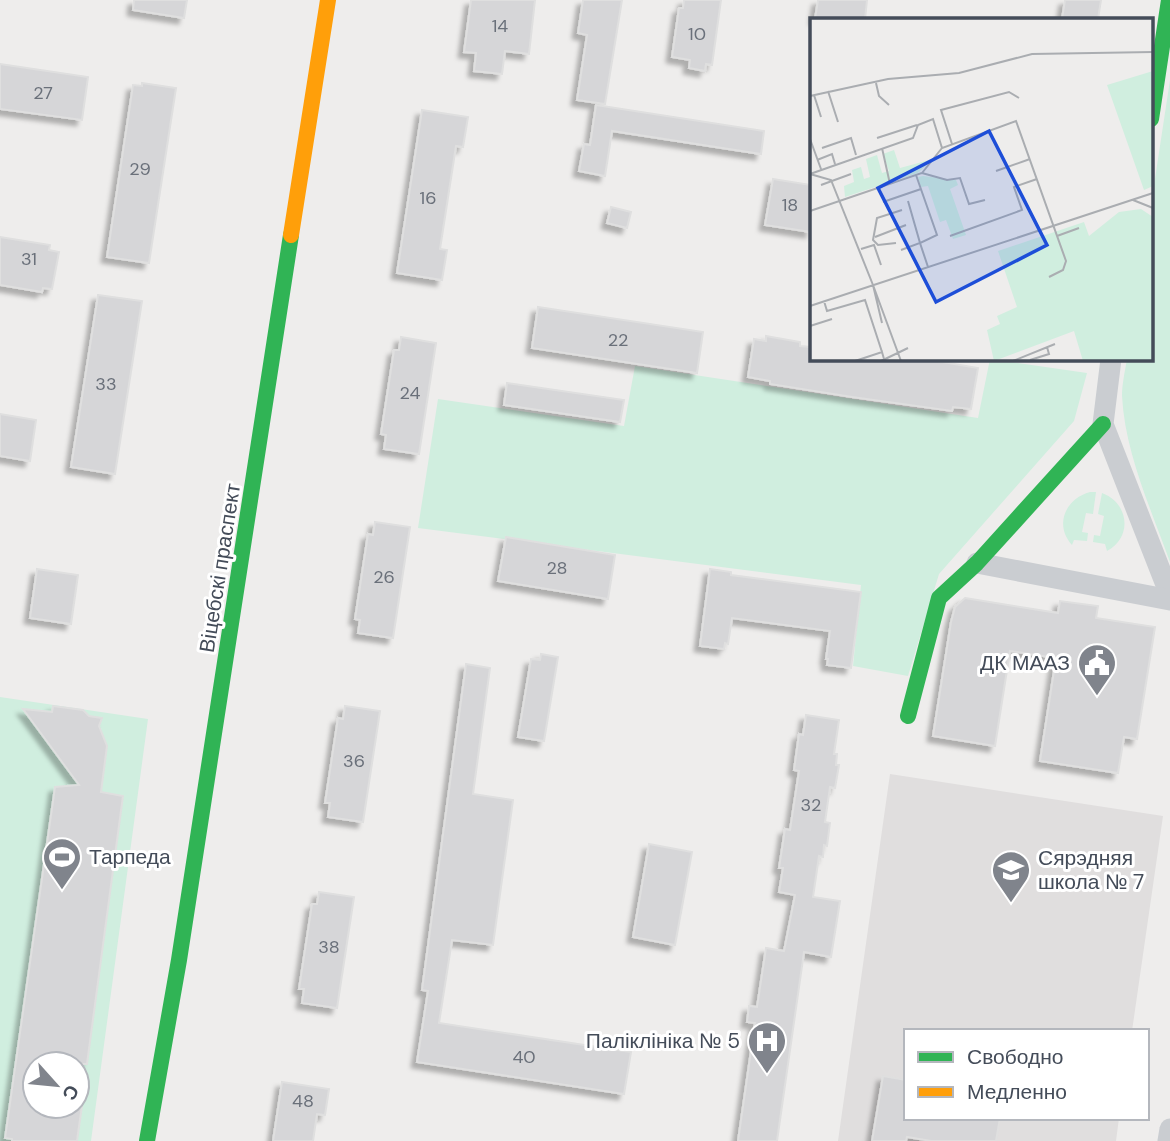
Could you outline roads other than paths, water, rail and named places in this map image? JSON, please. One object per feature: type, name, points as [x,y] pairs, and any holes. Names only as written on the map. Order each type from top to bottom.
[{"type":"main road","name":"Віцебскі праспект","points":[[147,1141],[181,946],[328,0]]},
{"type":"main road","points":[[1152,110],[1169,0]]},
{"type":"main road","points":[[908,716],[939,598],[977,563],[1103,424]]},
{"type":"street","points":[[1152,117],[1170,122]]},
{"type":"street","points":[[1111,360],[1103,424],[1170,598]]},
{"type":"street","points":[[977,563],[1170,598]]},
{"type":"street","points":[[1168,1141],[1170,1129]]},
{"type":"place","name":"ДК МААЗ","points":[[1097,697]]},
{"type":"place","name":"Тарпеда","points":[[62,891]]},
{"type":"place","name":"Сярэдняя школа № 7","points":[[1011,904]]},
{"type":"place","name":"Паліклініка № 5","points":[[767,1075]]}]
